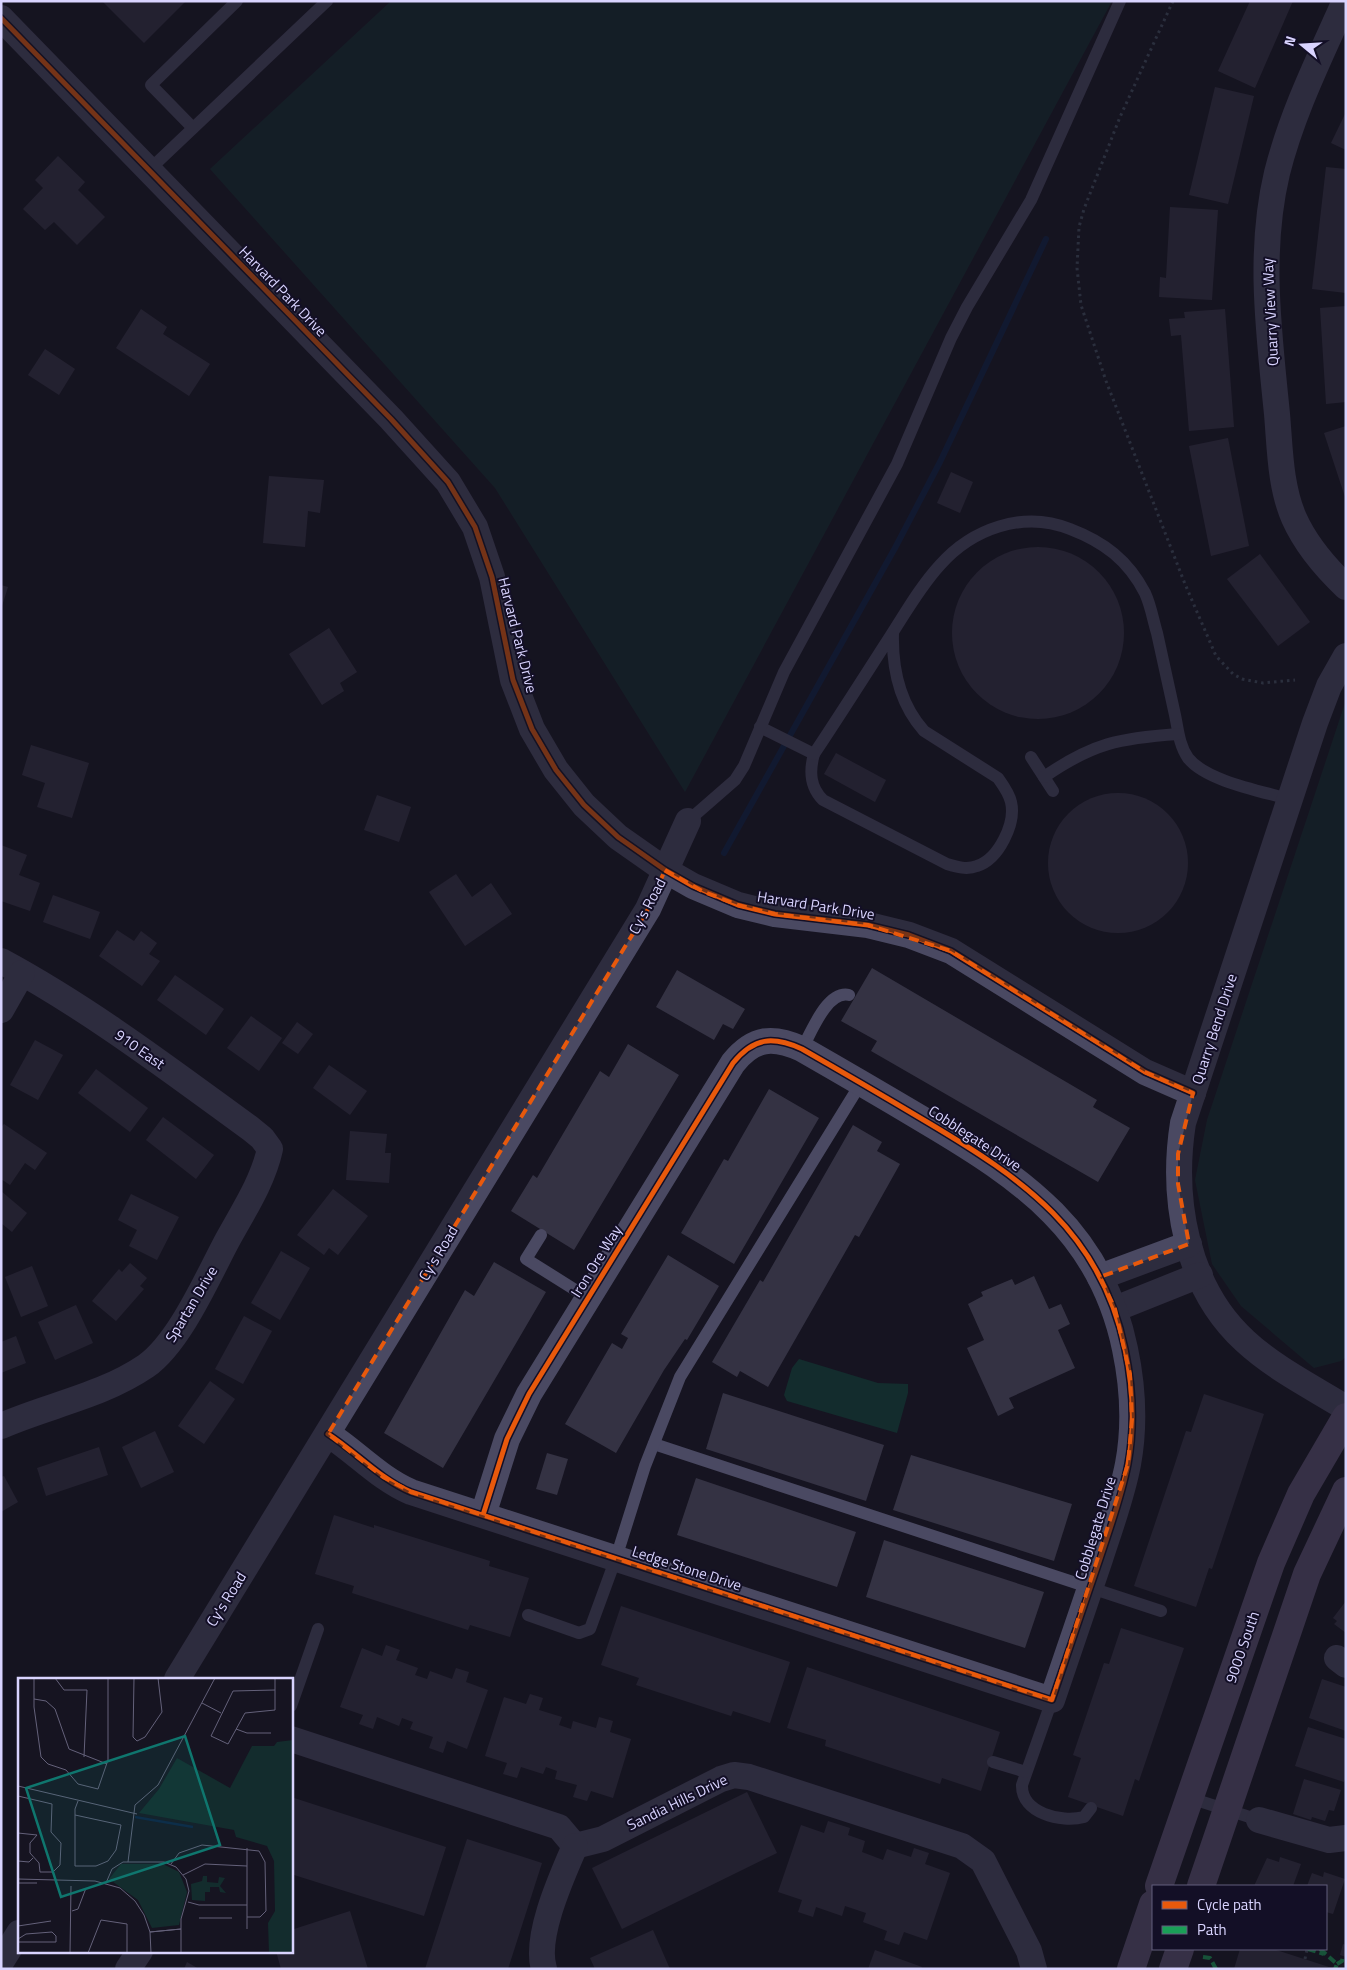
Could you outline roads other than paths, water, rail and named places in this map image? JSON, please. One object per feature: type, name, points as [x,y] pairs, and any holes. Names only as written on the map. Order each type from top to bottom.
[{"type":"main road","name":"9000 South","points":[[1159,1885],[1285,1528],[1319,1460],[1346,1417]]},
{"type":"main road","points":[[1201,1885],[1307,1574],[1346,1491]]},
{"type":"main road","points":[[1131,1969],[1152,1907]]},
{"type":"main road","points":[[1173,1969],[1180,1950]]},
{"type":"street","name":"Quarry View Way","points":[[1345,1],[1307,85],[1285,144],[1271,205],[1266,268],[1267,314],[1285,490],[1294,518],[1307,543],[1324,567],[1346,587]]},
{"type":"street","name":"Harvard Park Drive","points":[[1,18],[391,419],[448,482],[475,527],[492,577],[514,680],[532,729],[556,770],[584,805],[618,837],[665,870],[704,892],[738,905],[774,914],[868,925],[909,935],[951,951],[1145,1072],[1193,1094]]},
{"type":"street","name":"Quarry Bend Drive","points":[[1346,656],[1329,686],[1289,799],[1183,1123],[1178,1154],[1178,1184],[1189,1244],[1200,1275],[1212,1300],[1245,1341],[1288,1372],[1346,1408]]},
{"type":"street","name":"Cy's Road","points":[[178,1678],[648,910],[688,822]]},
{"type":"street","points":[[1,1010],[12,967]]},
{"type":"street","name":"910 East","points":[[12,967],[67,999],[133,1043],[251,1128],[270,1149]]},
{"type":"street","name":"Cobblegate Drive","points":[[762,1042],[779,1040],[802,1049],[986,1157],[1015,1178],[1043,1202],[1067,1229],[1089,1258],[1115,1309],[1130,1374],[1132,1428],[1128,1464],[1119,1498],[1052,1700]]},
{"type":"street","name":"Iron Ore Way","points":[[483,1514],[517,1416],[733,1063],[750,1046],[762,1042]]},
{"type":"street","name":"Spartan Drive","points":[[1,1426],[116,1383],[147,1365],[171,1340],[190,1310],[261,1178],[270,1149]]},
{"type":"street","points":[[1100,1277],[1189,1244]]},
{"type":"street","points":[[1115,1309],[1200,1275]]},
{"type":"street","name":"Ledge Stone Drive","points":[[328,1434],[352,1450],[394,1485],[1052,1700]]},
{"type":"street","points":[[292,1740],[559,1827],[575,1846],[563,1873],[541,1942],[540,1956],[544,1969]]},
{"type":"street","name":"Sandia Hills Drive","points":[[575,1846],[603,1838],[721,1779],[734,1775],[749,1777],[962,1846],[973,1852],[983,1860],[1029,1951],[1034,1969]]},
{"type":"street","points":[[1259,1820],[1329,1840],[1346,1838]]},
{"type":"street","points":[[1,1962],[18,1935]]},
{"type":"street","points":[[128,1969],[139,1952]]},
{"type":"lane","points":[[194,128],[151,85],[237,1]]},
{"type":"lane","points":[[149,170],[327,1]]},
{"type":"lane","points":[[688,822],[735,780],[744,766],[784,672],[897,464],[951,338],[967,307],[1031,200],[1120,1]]},
{"type":"lane","points":[[893,633],[892,658],[896,682],[917,724],[924,731],[998,778],[1012,803],[1011,817],[1001,844],[987,862],[978,866],[960,868],[946,864],[823,800],[816,793],[811,780],[810,770],[814,754],[893,633],[940,564],[971,540],[1004,524],[1025,521],[1064,527],[1092,539],[1116,554],[1138,582],[1151,610],[1178,734],[1189,759],[1203,770],[1219,778],[1289,799]]},
{"type":"lane","points":[[760,726],[814,754]]},
{"type":"lane","points":[[1044,777],[1083,753],[1111,742],[1178,734]]},
{"type":"lane","points":[[1032,756],[1053,791]]},
{"type":"lane","points":[[802,1049],[831,1000],[840,995],[849,995]]},
{"type":"lane","points":[[528,1615],[579,1633],[586,1632],[593,1624],[654,1444],[680,1377],[691,1356],[861,1082]]},
{"type":"lane","points":[[540,1235],[526,1259],[588,1298]]},
{"type":"lane","points":[[654,1444],[1161,1611]]},
{"type":"lane","points":[[292,1703],[318,1629]]},
{"type":"lane","points":[[1052,1700],[1026,1772],[1022,1794],[1030,1807],[1069,1820],[1084,1817],[1091,1808]]},
{"type":"lane","points":[[993,1762],[1026,1772]]},
{"type":"lane","points":[[1190,1798],[1259,1820]]},
{"type":"waterway","points":[[724,853],[895,548],[940,462],[1046,239]]}]
